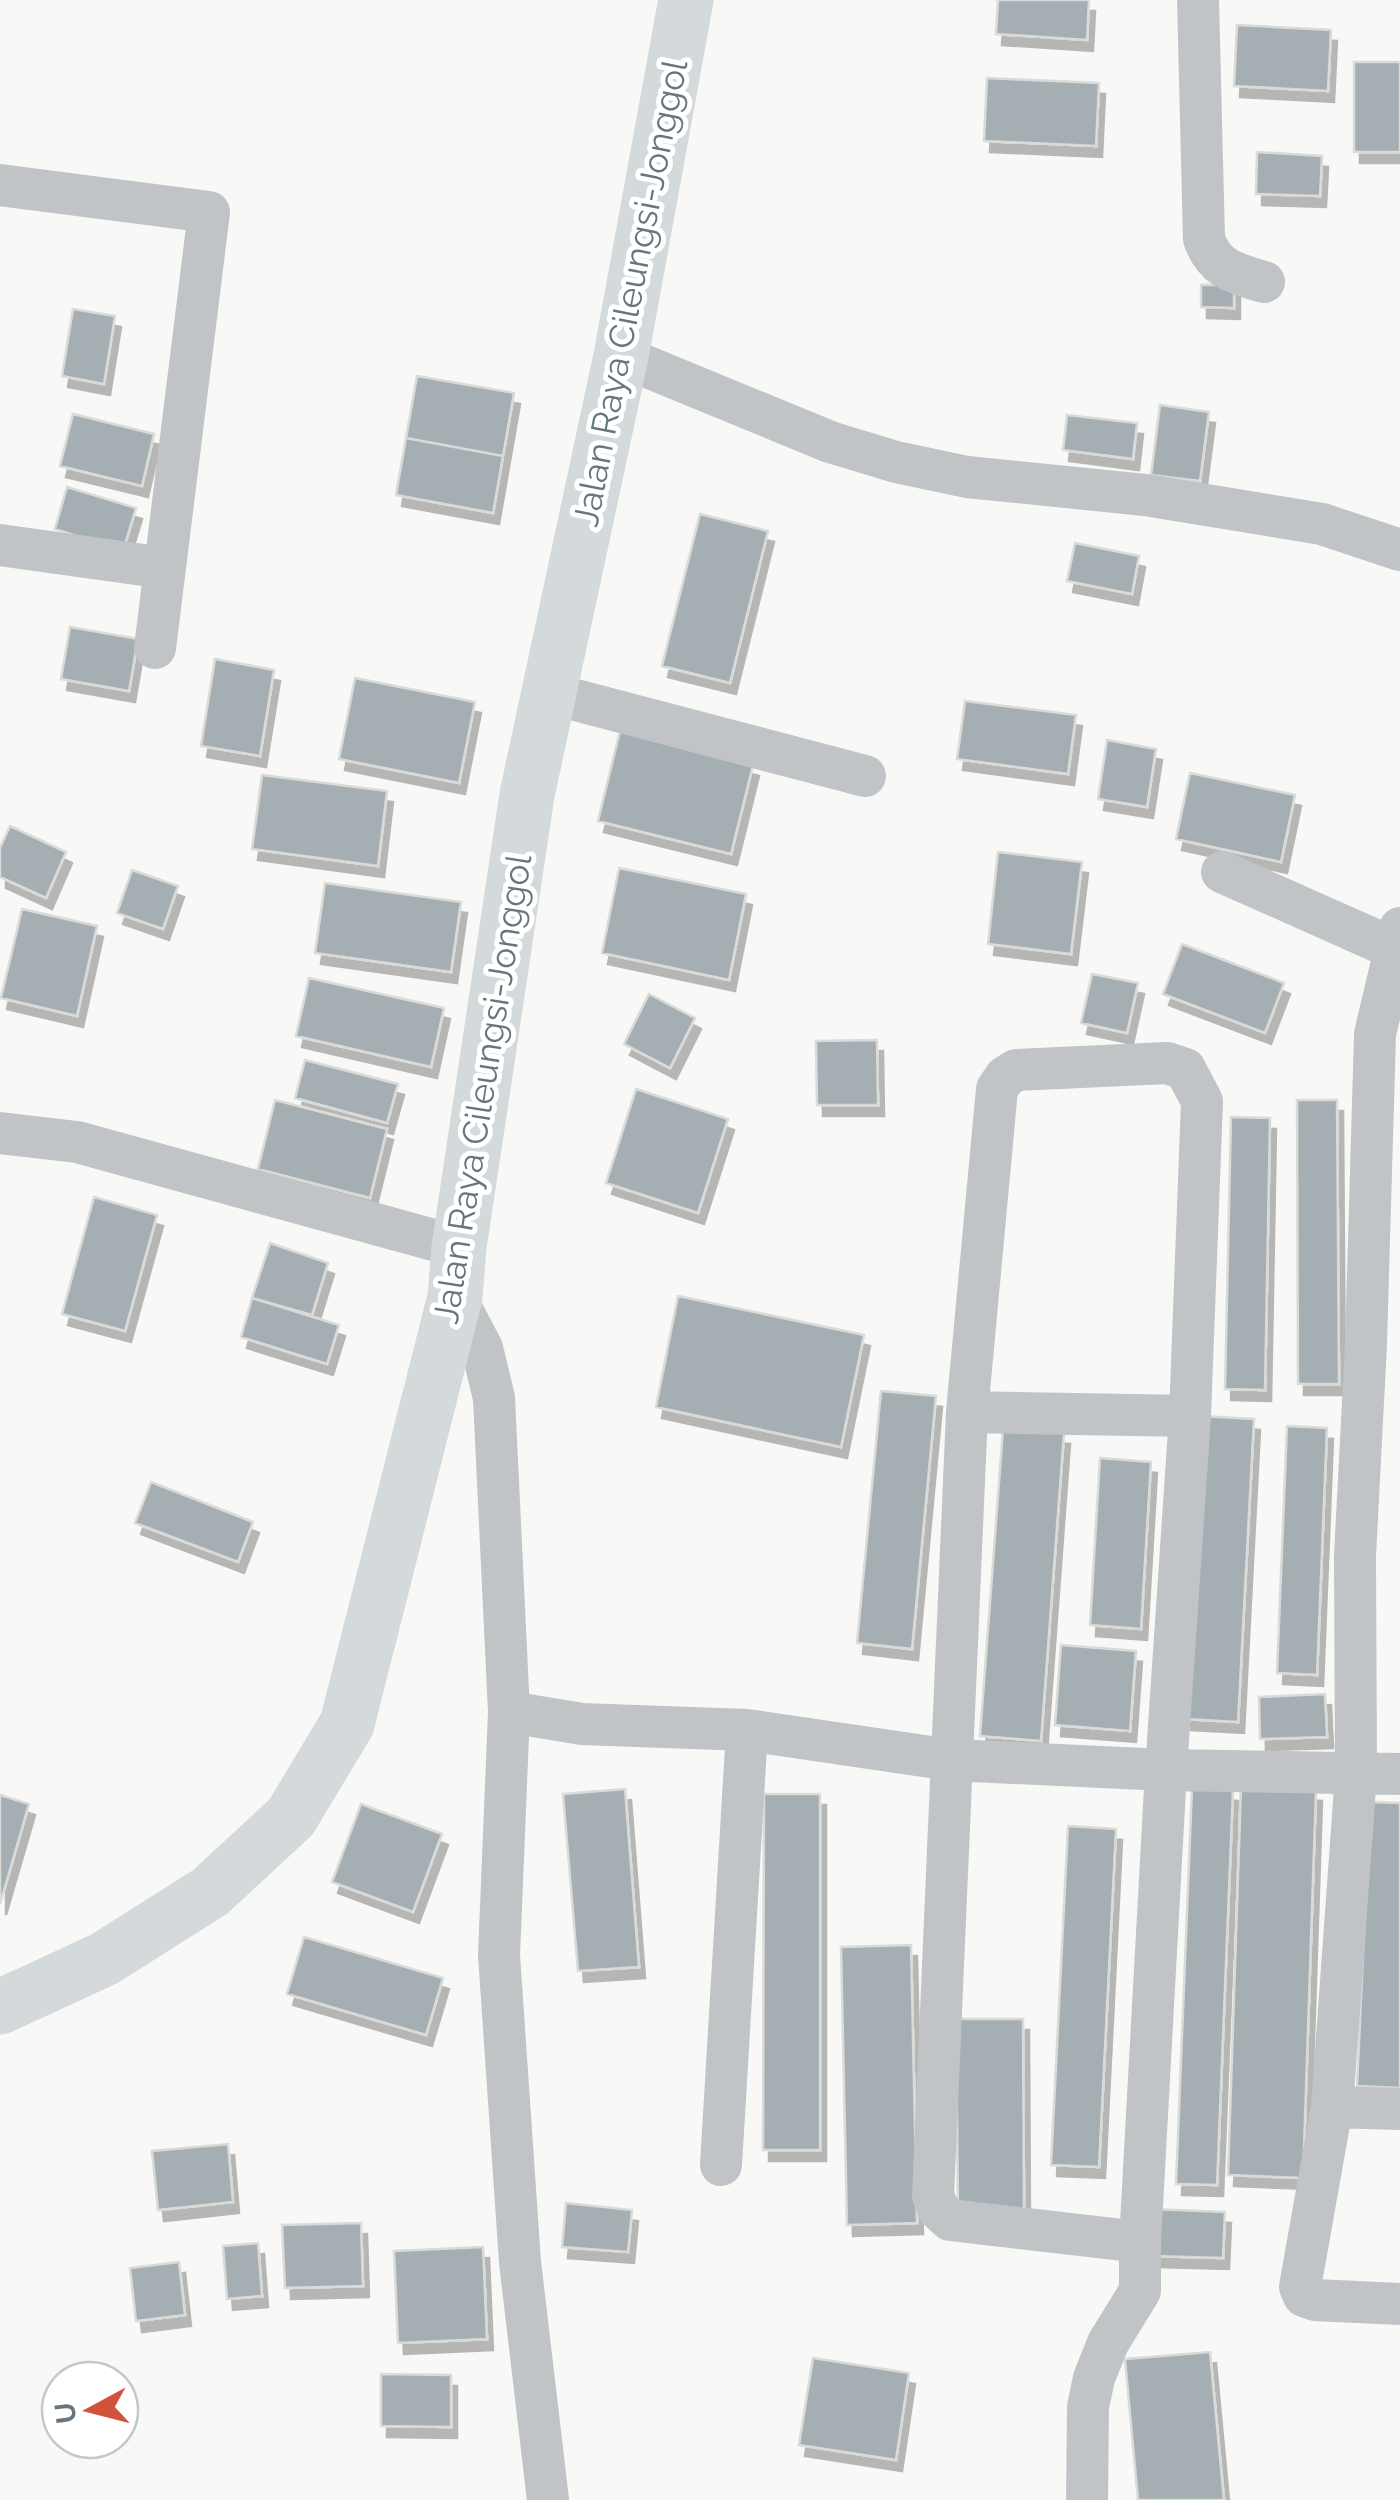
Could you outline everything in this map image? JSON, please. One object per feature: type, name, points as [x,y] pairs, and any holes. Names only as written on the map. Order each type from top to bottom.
[{"type":"main road","name":"Jalan Raya Cileungsi-Jonggol","points":[[0,2006],[104,1958],[210,1892],[291,1816],[348,1724],[457,1272],[527,795],[622,356],[686,0]]},
{"type":"street","points":[[1198,0],[1204,239],[1210,256],[1222,266],[1264,282]]},
{"type":"street","points":[[0,185],[209,212],[155,648]]},
{"type":"street","points":[[622,356],[830,442],[896,462],[967,477],[1145,495],[1322,524],[1400,550]]},
{"type":"street","points":[[0,545],[165,568]]},
{"type":"street","points":[[549,692],[865,776]]},
{"type":"street","points":[[1222,872],[1398,938],[1374,1034],[1366,1344],[1354,1556],[1356,1774],[1332,2107],[1300,2287],[1304,2296],[1314,2300],[1400,2304]]},
{"type":"street","points":[[1088,2500],[1088,2407],[1094,2378],[1108,2343],[1140,2292],[1166,1770],[1190,1416],[1202,1100],[1185,1069],[1167,1063],[1016,1070],[1004,1077],[997,1088],[967,1412],[933,2196],[939,2210],[950,2220],[1140,2242]]},
{"type":"street","points":[[0,1133],[77,1142],[457,1272],[494,1398],[509,1712],[499,1955],[520,2262],[548,2500]]},
{"type":"street","points":[[967,1412],[1190,1416]]},
{"type":"street","points":[[509,1712],[582,1724],[747,1730],[951,1760],[1166,1770],[1400,1774]]},
{"type":"street","points":[[721,2165],[747,1730]]},
{"type":"street","points":[[1332,2107],[1400,2109]]},
{"type":"building","points":[[998,0],[1089,0],[1087,40],[996,34]]},
{"type":"building","points":[[1237,25],[1331,30],[1328,91],[1234,86]]},
{"type":"building","points":[[1354,62],[1400,62],[1400,152],[1354,152]]},
{"type":"building","points":[[987,78],[1099,83],[1096,146],[984,141]]},
{"type":"building","points":[[1257,152],[1322,156],[1320,196],[1256,194]]},
{"type":"building","points":[[1201,285],[1234,285],[1234,308],[1201,307]]},
{"type":"building","points":[[73,309],[115,316],[104,384],[62,376]]},
{"type":"building","points":[[417,376],[514,393],[503,456],[406,438]]},
{"type":"building","points":[[1160,405],[1209,412],[1200,481],[1151,475]]},
{"type":"building","points":[[73,414],[154,434],[142,486],[60,466]]},
{"type":"building","points":[[1067,415],[1137,423],[1133,459],[1063,450]]},
{"type":"building","points":[[406,438],[503,456],[493,513],[396,495]]},
{"type":"building","points":[[67,487],[136,508],[123,551],[55,529]]},
{"type":"building","points":[[700,514],[768,531],[730,683],[662,666]]},
{"type":"building","points":[[1075,543],[1139,556],[1132,594],[1067,581]]},
{"type":"building","points":[[70,627],[138,639],[129,691],[61,679]]},
{"type":"building","points":[[215,659],[274,670],[260,756],[201,746]]},
{"type":"building","points":[[355,678],[475,702],[459,783],[339,759]]},
{"type":"building","points":[[965,701],[1076,715],[1068,774],[957,759]]},
{"type":"building","points":[[620,731],[753,765],[731,854],[598,821]]},
{"type":"building","points":[[1107,740],[1156,749],[1147,807],[1098,799]]},
{"type":"building","points":[[1190,773],[1295,795],[1281,862],[1176,839]]},
{"type":"building","points":[[262,775],[387,791],[378,866],[252,849]]},
{"type":"building","points":[[10,826],[66,852],[46,898],[0,877],[0,848]]},
{"type":"building","points":[[998,852],[1082,862],[1071,954],[988,944]]},
{"type":"building","points":[[619,868],[746,894],[729,980],[602,953]]},
{"type":"building","points":[[132,870],[178,886],[163,929],[117,913]]},
{"type":"building","points":[[325,883],[461,902],[451,972],[315,953]]},
{"type":"building","points":[[22,909],[97,926],[77,1016],[1,998]]},
{"type":"building","points":[[1182,944],[1284,983],[1265,1033],[1163,994]]},
{"type":"building","points":[[1092,974],[1138,983],[1127,1033],[1081,1023]]},
{"type":"building","points":[[309,978],[444,1008],[431,1067],[296,1036]]},
{"type":"building","points":[[649,994],[695,1018],[670,1068],[624,1044]]},
{"type":"building","points":[[877,1040],[878,1105],[817,1105],[816,1041]]},
{"type":"building","points":[[305,1060],[398,1084],[387,1123],[295,1098]]},
{"type":"building","points":[[636,1089],[728,1119],[698,1213],[606,1183]]},
{"type":"building","points":[[275,1100],[387,1129],[370,1198],[258,1169]]},
{"type":"building","points":[[1297,1100],[1337,1100],[1339,1384],[1298,1384]]},
{"type":"building","points":[[1231,1117],[1270,1118],[1265,1390],[1225,1389]]},
{"type":"building","points":[[94,1197],[157,1215],[125,1331],[62,1314]]},
{"type":"building","points":[[270,1243],[328,1263],[312,1315],[252,1298]]},
{"type":"building","points":[[678,1296],[864,1335],[841,1447],[656,1407]]},
{"type":"building","points":[[252,1298],[339,1325],[327,1364],[241,1337]]},
{"type":"building","points":[[881,1391],[936,1396],[912,1649],[857,1643]]},
{"type":"building","points":[[1201,1416],[1254,1419],[1238,1722],[1185,1719]]},
{"type":"building","points":[[1287,1426],[1327,1428],[1317,1675],[1277,1673]]},
{"type":"building","points":[[1003,1429],[1064,1433],[1041,1741],[980,1736]]},
{"type":"building","points":[[1100,1458],[1151,1462],[1141,1629],[1090,1625]]},
{"type":"building","points":[[151,1482],[253,1522],[238,1562],[135,1523]]},
{"type":"building","points":[[1061,1645],[1136,1651],[1130,1731],[1055,1725]]},
{"type":"building","points":[[1325,1694],[1327,1737],[1260,1739],[1259,1697]]},
{"type":"building","points":[[1241,1787],[1316,1790],[1303,2178],[1228,2175]]},
{"type":"building","points":[[1192,1788],[1233,1790],[1217,2185],[1176,2184]]},
{"type":"building","points":[[625,1789],[639,1967],[578,1971],[563,1794]]},
{"type":"building","points":[[764,1794],[820,1794],[820,2150],[763,2150]]},
{"type":"building","points":[[0,1795],[29,1804],[0,1904]]},
{"type":"building","points":[[1370,1802],[1400,1803],[1400,2088],[1357,2086]]},
{"type":"building","points":[[361,1804],[442,1834],[413,1912],[332,1882]]},
{"type":"building","points":[[1068,1826],[1116,1829],[1099,2167],[1051,2165]]},
{"type":"building","points":[[304,1937],[443,1978],[426,2035],[287,1994]]},
{"type":"building","points":[[911,1945],[917,2223],[847,2225],[841,1947]]},
{"type":"building","points":[[956,2019],[1023,2019],[1024,2208],[958,2209]]},
{"type":"building","points":[[228,2144],[233,2202],[158,2210],[152,2151]]},
{"type":"building","points":[[566,2203],[632,2210],[628,2252],[562,2247]]},
{"type":"building","points":[[1152,2209],[1225,2212],[1223,2258],[1151,2256]]},
{"type":"building","points":[[361,2223],[363,2286],[285,2288],[282,2225]]},
{"type":"building","points":[[258,2243],[262,2296],[227,2299],[223,2246]]},
{"type":"building","points":[[483,2247],[487,2339],[398,2343],[394,2251]]},
{"type":"building","points":[[179,2262],[185,2315],[136,2321],[130,2268]]},
{"type":"building","points":[[1210,2352],[1224,2500],[1138,2500],[1125,2359]]},
{"type":"building","points":[[813,2358],[909,2373],[896,2460],[799,2445]]},
{"type":"building","points":[[381,2374],[451,2375],[451,2427],[381,2426]]}]
